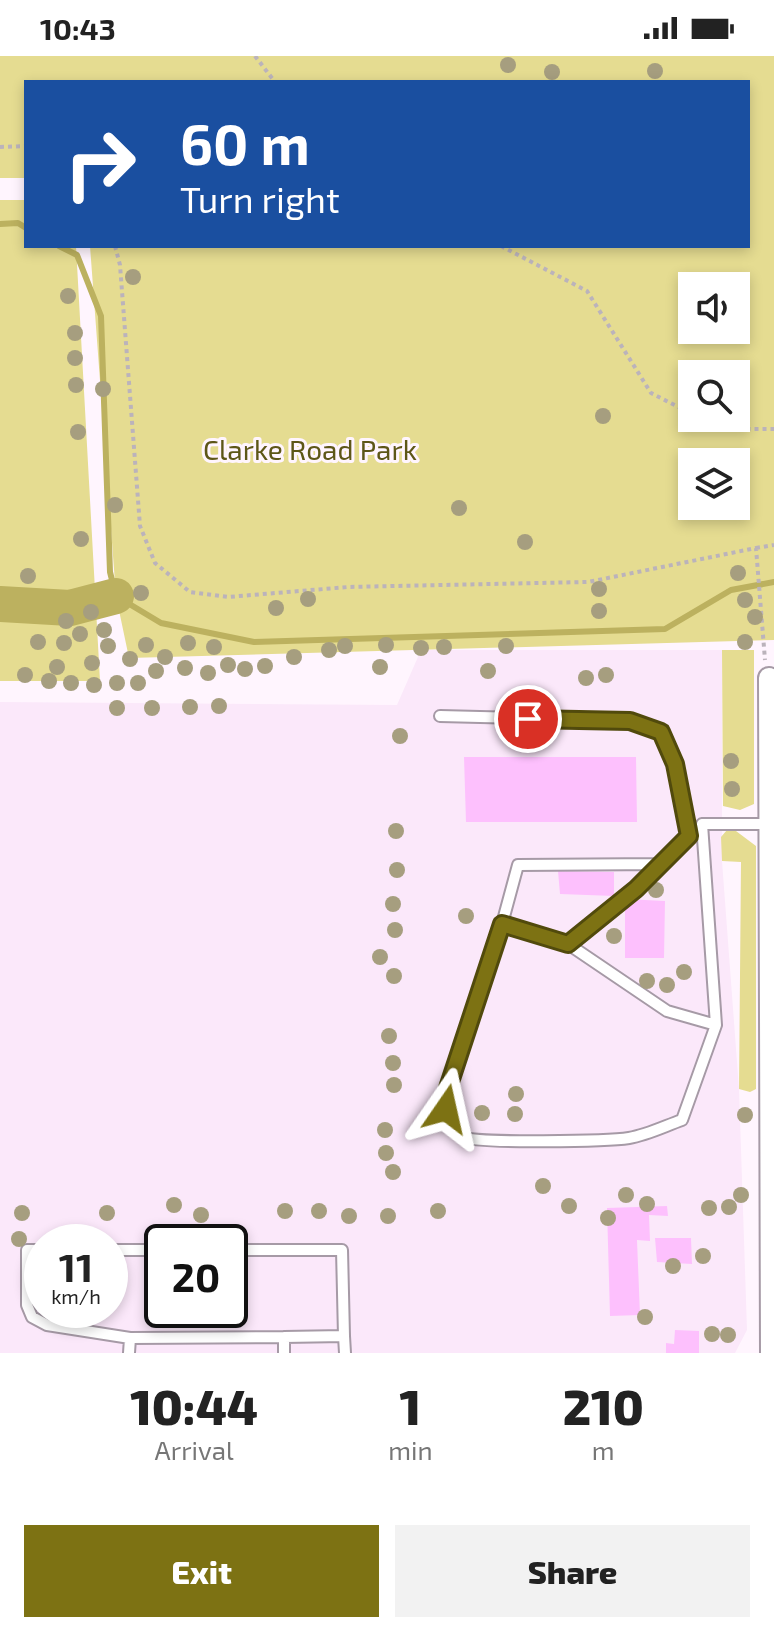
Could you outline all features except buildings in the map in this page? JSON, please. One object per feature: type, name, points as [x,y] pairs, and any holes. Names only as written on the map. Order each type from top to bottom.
[{"type":"street","points":[[769,678],[772,799],[771,1353]]},
{"type":"lane","points":[[440,716],[630,721],[661,732],[675,764],[689,836]]},
{"type":"lane","points":[[662,864],[518,865],[502,924],[448,1088],[446,1109],[453,1126],[466,1139],[505,1142],[629,1138],[682,1120],[716,1025],[702,824]]},
{"type":"lane","points":[[568,944],[662,864],[702,824],[770,824]]},
{"type":"lane","points":[[502,924],[568,944],[667,1011],[716,1025]]},
{"type":"lane","points":[[248,1250],[342,1250],[345,1353]]},
{"type":"lane","points":[[66,1328],[130,1338],[344,1336]]},
{"type":"lane","points":[[284,1337],[284,1353]]},
{"type":"lane","points":[[129,1353],[130,1338]]},
{"type":"path","points":[[255,56],[273,80]]},
{"type":"path","points":[[0,147],[24,146]]},
{"type":"path","points":[[115,248],[121,280],[140,526],[155,563],[190,592],[228,597],[348,587],[588,582],[774,545]]},
{"type":"path","points":[[505,248],[587,291],[651,393],[678,407]]},
{"type":"path","points":[[750,429],[774,429]]},
{"type":"path","points":[[756,548],[762,640],[769,678]]},
{"type":"shaded area","points":[[421,650],[722,650],[722,861],[739,1089],[747,1330],[735,1353],[0,1353],[0,702],[397,705]]},
{"type":"green space","name":"Clarke Road Park","points":[[0,56],[774,56],[774,640],[129,658],[116,596],[90,248],[750,248],[750,80],[24,80],[24,178],[0,178]]},
{"type":"green space","points":[[0,200],[24,200],[24,248],[76,248],[100,681],[0,681]]},
{"type":"green space","points":[[722,650],[754,650],[754,804],[740,810],[723,806]]},
{"type":"green space","points":[[727,830],[736,831],[756,846],[756,1089],[750,1092],[739,1089],[741,862],[722,861],[721,837]]},
{"type":"waterway","points":[[0,224],[18,223],[24,227]]},
{"type":"waterway","points":[[63,248],[77,255],[101,316],[110,572],[116,596],[161,623],[254,642],[665,629],[731,590],[774,582]]},
{"type":"waterway","points":[[0,604],[70,608],[116,596]]},
{"type":"route","points":[[446,1109],[448,1088],[461,1045],[502,924],[568,944],[636,889],[689,836],[675,764],[661,732],[630,721],[528,719]]}]
